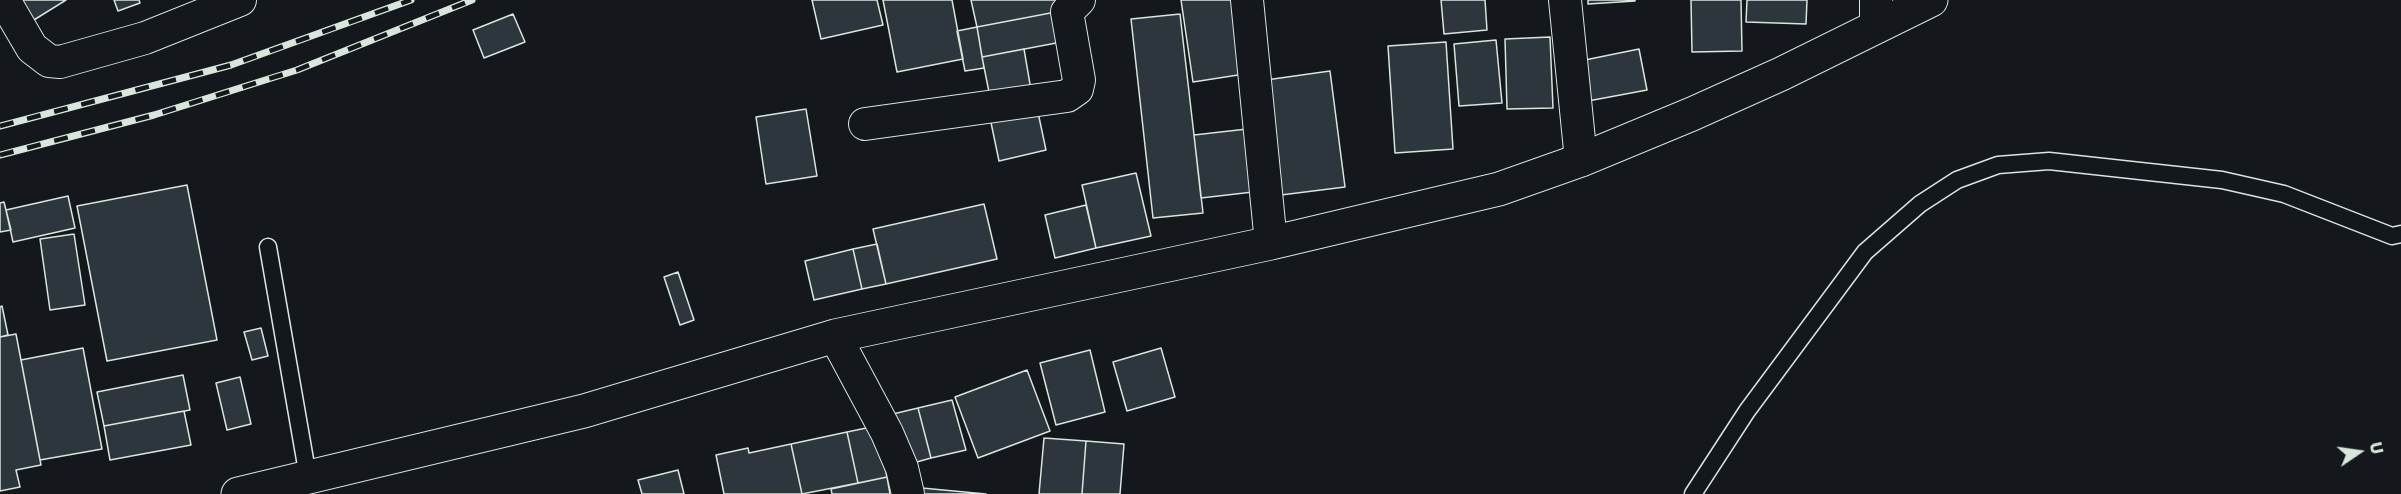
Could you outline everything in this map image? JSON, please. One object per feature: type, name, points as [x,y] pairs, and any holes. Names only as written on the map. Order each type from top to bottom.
[{"type":"street","points":[[4,0],[32,48],[49,61],[60,62],[145,38],[186,9],[240,0]]},
{"type":"street","points":[[865,124],[1067,96],[1077,89],[1079,80],[1067,12],[1079,0]]},
{"type":"street","points":[[1247,0],[1271,243]]},
{"type":"street","points":[[1565,0],[1581,160]]},
{"type":"street","points":[[238,494],[584,411],[835,336],[1271,243],[1499,189],[1581,160],[1781,74],[1876,14],[1931,0]]},
{"type":"street","points":[[835,336],[887,433],[902,468],[908,494]]},
{"type":"lane","points":[[1693,494],[1747,411],[1865,252],[1920,204],[1957,180],[1998,165],[2049,161],[2222,180],[2284,195],[2337,212],[2396,235],[2401,250]]},
{"type":"lane","points":[[268,247],[308,477]]},
{"type":"building","points":[[15,0],[66,0],[29,23]]},
{"type":"building","points":[[114,0],[139,0],[140,3],[118,11]]},
{"type":"building","points":[[812,0],[877,0],[883,25],[821,39]]},
{"type":"building","points":[[883,0],[952,0],[963,59],[897,72]]},
{"type":"building","points":[[971,0],[1059,0],[1061,11],[977,27]]},
{"type":"building","points":[[1181,0],[1241,0],[1251,73],[1193,82]]},
{"type":"building","points":[[1441,0],[1485,0],[1487,30],[1444,34]]},
{"type":"building","points":[[1588,0],[1635,0],[1635,1],[1588,4]]},
{"type":"building","points":[[1691,0],[1741,0],[1742,51],[1692,52]]},
{"type":"building","points":[[1747,0],[1807,0],[1806,24],[1746,22]]},
{"type":"building","points":[[1061,11],[1067,41],[982,57],[977,27]]},
{"type":"building","points":[[513,14],[525,42],[484,58],[473,30]]},
{"type":"building","points":[[1180,14],[1203,213],[1153,218],[1131,19]]},
{"type":"building","points":[[977,27],[984,68],[965,71],[957,31]]},
{"type":"building","points":[[1550,37],[1553,108],[1507,109],[1505,39]]},
{"type":"building","points":[[1496,40],[1502,103],[1459,106],[1454,44]]},
{"type":"building","points":[[1446,42],[1453,149],[1395,153],[1388,46]]},
{"type":"building","points":[[1024,49],[1031,90],[990,97],[982,57]]},
{"type":"building","points":[[1639,49],[1647,90],[1588,101],[1580,61]]},
{"type":"building","points":[[1330,71],[1345,187],[1281,195],[1266,80]]},
{"type":"building","points":[[1036,103],[1046,150],[999,161],[989,113]]},
{"type":"building","points":[[806,109],[817,176],[766,184],[756,117]]},
{"type":"building","points":[[1247,129],[1253,192],[1201,198],[1194,135]]},
{"type":"building","points":[[1136,173],[1151,236],[1096,248],[1082,185]]},
{"type":"building","points":[[187,185],[217,340],[107,361],[77,206]]},
{"type":"building","points":[[68,196],[75,228],[13,242],[6,210]]},
{"type":"building","points":[[4,202],[11,230],[0,232],[0,203]]},
{"type":"building","points":[[984,204],[997,259],[886,284],[873,229]]},
{"type":"building","points":[[1086,205],[1096,248],[1055,258],[1045,215]]},
{"type":"building","points":[[74,234],[85,305],[50,310],[40,239]]},
{"type":"building","points":[[877,244],[886,284],[862,289],[853,249]]},
{"type":"building","points":[[853,249],[862,289],[814,300],[805,261]]},
{"type":"building","points":[[678,272],[694,320],[680,325],[664,277]]},
{"type":"building","points":[[2,306],[8,335],[0,337],[0,307]]},
{"type":"building","points":[[261,328],[268,356],[252,360],[244,332]]},
{"type":"building","points":[[16,334],[41,465],[16,470],[20,487],[0,491],[0,337]]},
{"type":"building","points":[[83,348],[102,449],[40,460],[21,360]]},
{"type":"building","points":[[1161,348],[1175,397],[1127,411],[1113,362]]},
{"type":"building","points":[[1090,350],[1105,412],[1056,425],[1040,363]]},
{"type":"building","points":[[1027,370],[1050,431],[978,458],[955,397]]},
{"type":"building","points":[[183,375],[190,410],[104,426],[97,392]]},
{"type":"building","points":[[240,377],[251,424],[227,430],[216,383]]},
{"type":"building","points":[[952,400],[966,450],[931,458],[918,408]]},
{"type":"building","points":[[918,408],[931,458],[906,465],[893,414]]},
{"type":"building","points":[[184,411],[191,445],[110,460],[104,426]]},
{"type":"building","points":[[876,426],[887,477],[858,483],[847,432]]},
{"type":"building","points":[[847,432],[858,483],[802,494],[791,444]]},
{"type":"building","points":[[1044,438],[1086,441],[1082,494],[1039,494]]},
{"type":"building","points":[[1086,441],[1124,444],[1120,494],[1082,494]]},
{"type":"building","points":[[791,444],[802,494],[724,494],[716,455],[748,448],[749,453]]},
{"type":"building","points":[[678,470],[684,494],[642,494],[638,480]]},
{"type":"building","points":[[887,477],[890,494],[832,494],[831,489]]},
{"type":"building","points":[[922,488],[986,494],[921,494]]},
{"type":"railway","points":[[0,126],[231,65],[411,0]]},
{"type":"railway","points":[[0,155],[154,115],[297,70],[472,0]]}]
